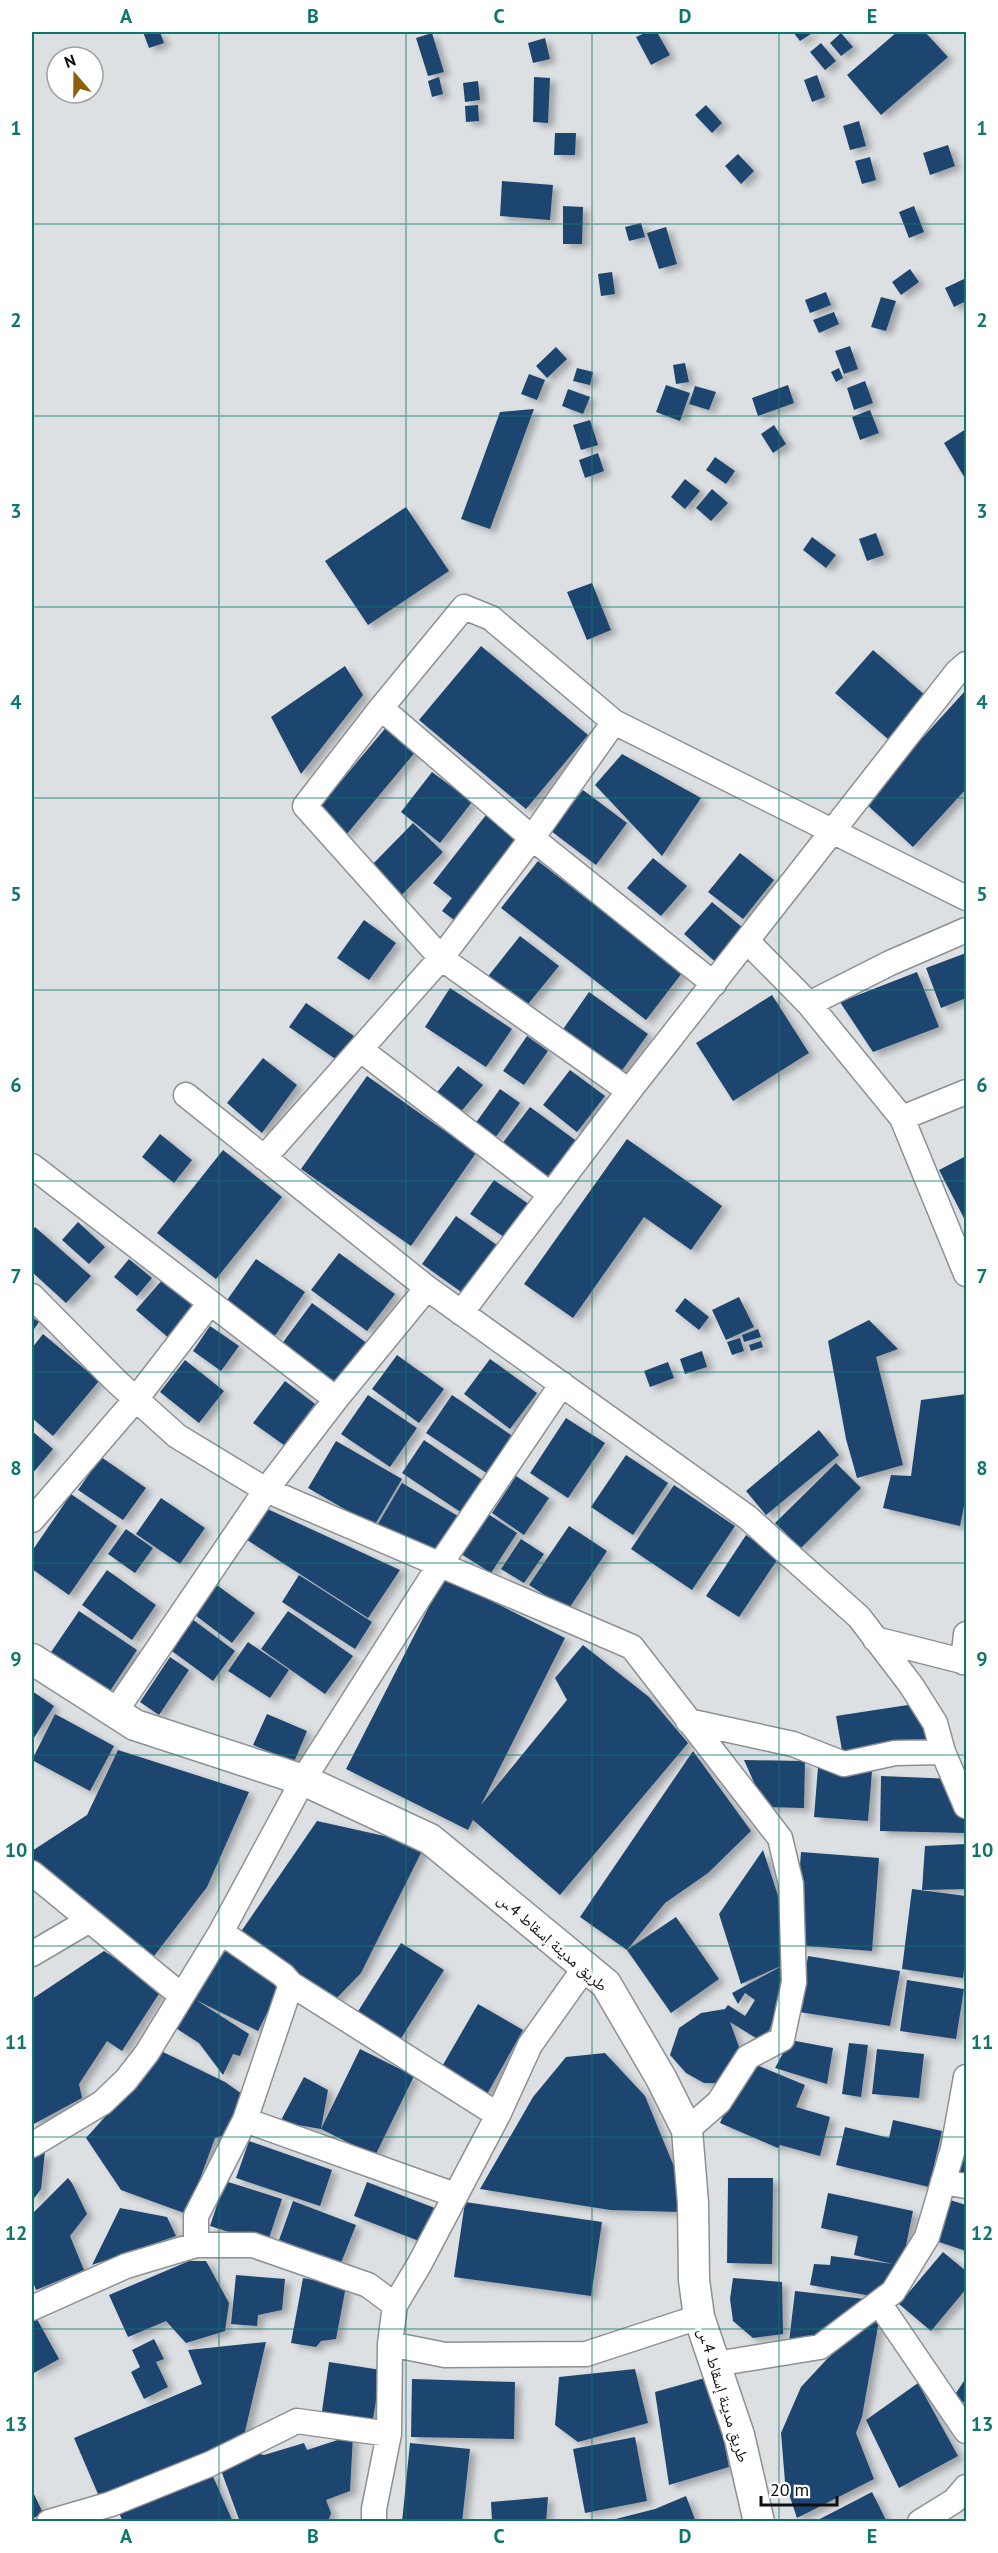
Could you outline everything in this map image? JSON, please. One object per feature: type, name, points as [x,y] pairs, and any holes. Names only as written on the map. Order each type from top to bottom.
[{"type":"street","points":[[629,1091],[441,958],[304,806],[464,607],[491,618],[614,722],[966,898]]},
{"type":"street","points":[[461,1313],[629,1091],[957,672],[966,664]]},
{"type":"street","points":[[381,708],[532,838],[714,984]]},
{"type":"street","points":[[264,1158],[441,958],[532,838],[614,722]]},
{"type":"street","points":[[810,1004],[890,963],[966,930]]},
{"type":"street","points":[[747,941],[810,1004],[902,1118],[966,1274]]},
{"type":"street","points":[[361,1050],[551,1195]]},
{"type":"street","points":[[902,1118],[966,1092]]},
{"type":"street","points":[[186,1095],[427,1288],[747,1517],[859,1617],[911,1685],[935,1723],[943,1752],[966,1806]]},
{"type":"street","points":[[32,1166],[336,1399]]},
{"type":"street","points":[[115,1712],[266,1490],[336,1399],[427,1288]]},
{"type":"street","points":[[32,1296],[177,1437],[266,1490],[632,1647],[780,1838],[791,1884],[794,1982],[782,2039],[748,2057],[719,2102],[687,2130]]},
{"type":"street","points":[[32,1520],[136,1399],[210,1303]]},
{"type":"street","points":[[32,2145],[102,2103],[126,2080],[147,2053],[222,1932],[303,1780],[439,1566],[562,1384]]},
{"type":"street","points":[[875,1639],[965,1662],[966,1634]]},
{"type":"street","name":"طريق مدينة إسقاط 4س","points":[[32,1659],[135,1725],[303,1780],[430,1839],[606,1984],[661,2078],[687,2130],[693,2203],[694,2280],[699,2317],[739,2435],[759,2522]]},
{"type":"street","points":[[688,1721],[793,1744],[844,1764],[895,1753],[943,1752]]},
{"type":"street","points":[[32,1873],[182,1996]]},
{"type":"street","points":[[32,1954],[88,1921]]},
{"type":"street","points":[[222,1932],[283,1975],[291,1984],[498,2115]]},
{"type":"street","points":[[374,2522],[374,2509],[389,2434],[390,2344],[395,2305],[419,2265],[498,2115],[531,2044],[586,1966]]},
{"type":"street","points":[[196,2245],[196,2217],[245,2120],[291,1984]]},
{"type":"street","points":[[715,2364],[820,2348],[893,2292],[927,2237],[955,2184],[953,2149],[966,2077]]},
{"type":"street","points":[[245,2120],[455,2195]]},
{"type":"street","points":[[34,2302],[126,2266],[196,2245],[253,2245],[368,2285],[395,2305]]},
{"type":"street","points":[[879,2303],[966,2432]]},
{"type":"street","points":[[390,2344],[445,2355],[586,2354],[699,2317]]},
{"type":"street","points":[[49,2522],[122,2499],[210,2464],[297,2421],[389,2434]]},
{"type":"street","points":[[920,2522],[962,2500]]},
{"type":"building","points":[[143,32],[160,32],[164,43],[149,48]]},
{"type":"building","points":[[647,32],[657,32],[670,55],[651,65],[636,37]]},
{"type":"building","points":[[793,32],[814,32],[800,41]]},
{"type":"building","points":[[897,32],[925,32],[948,57],[881,115],[847,75]]},
{"type":"building","points":[[432,33],[444,72],[428,76],[416,38]]},
{"type":"building","points":[[841,33],[853,47],[841,56],[830,43]]},
{"type":"building","points":[[545,38],[550,59],[533,63],[528,43]]},
{"type":"building","points":[[821,43],[836,61],[825,70],[810,52]]},
{"type":"building","points":[[817,75],[825,97],[812,102],[804,80]]},
{"type":"building","points":[[439,77],[443,94],[432,97],[428,81]]},
{"type":"building","points":[[534,77],[550,78],[548,123],[533,122]]},
{"type":"building","points":[[478,81],[480,100],[465,102],[463,83]]},
{"type":"building","points":[[478,105],[479,121],[466,122],[465,106]]},
{"type":"building","points":[[706,105],[722,123],[712,133],[695,115]]},
{"type":"building","points":[[859,121],[866,146],[850,150],[843,126]]},
{"type":"building","points":[[555,133],[576,133],[575,155],[554,155]]},
{"type":"building","points":[[948,145],[955,166],[930,175],[923,153]]},
{"type":"building","points":[[738,154],[754,171],[741,184],[725,166]]},
{"type":"building","points":[[870,157],[876,180],[862,184],[855,161]]},
{"type":"building","points":[[502,181],[553,185],[550,220],[500,216]]},
{"type":"building","points":[[563,206],[583,207],[582,244],[563,244]]},
{"type":"building","points":[[914,206],[924,232],[909,238],[899,212]]},
{"type":"building","points":[[641,223],[645,237],[629,241],[625,227]]},
{"type":"building","points":[[666,227],[677,264],[659,269],[647,233]]},
{"type":"building","points":[[910,269],[919,282],[901,295],[892,282]]},
{"type":"building","points":[[612,272],[615,294],[601,296],[598,274]]},
{"type":"building","points":[[966,278],[966,301],[954,307],[945,288]]},
{"type":"building","points":[[826,292],[831,305],[810,313],[805,300]]},
{"type":"building","points":[[881,297],[896,301],[886,331],[871,327]]},
{"type":"building","points":[[834,312],[839,324],[819,333],[813,320]]},
{"type":"building","points":[[850,346],[858,369],[844,374],[835,351]]},
{"type":"building","points":[[556,347],[567,359],[547,378],[536,366]]},
{"type":"building","points":[[685,363],[689,382],[676,384],[673,365]]},
{"type":"building","points":[[577,368],[593,372],[590,385],[573,381]]},
{"type":"building","points":[[839,368],[843,378],[836,382],[831,372]]},
{"type":"building","points":[[529,374],[545,380],[537,400],[521,394]]},
{"type":"building","points":[[865,381],[873,403],[854,410],[847,388]]},
{"type":"building","points":[[666,385],[690,393],[680,421],[656,412]]},
{"type":"building","points":[[788,385],[794,403],[758,416],[752,398]]},
{"type":"building","points":[[695,386],[716,392],[709,410],[689,404]]},
{"type":"building","points":[[568,389],[590,397],[583,414],[562,406]]},
{"type":"building","points":[[534,409],[490,529],[461,519],[500,412]]},
{"type":"building","points":[[870,410],[879,433],[860,440],[852,417]]},
{"type":"building","points":[[590,420],[598,445],[581,450],[573,425]]},
{"type":"building","points":[[774,425],[786,444],[773,453],[761,434]]},
{"type":"building","points":[[966,429],[966,480],[944,443]]},
{"type":"building","points":[[598,453],[604,471],[585,478],[579,460]]},
{"type":"building","points":[[715,457],[735,471],[726,484],[706,470]]},
{"type":"building","points":[[685,479],[700,491],[685,509],[671,497]]},
{"type":"building","points":[[712,489],[728,503],[711,521],[696,508]]},
{"type":"building","points":[[406,507],[449,571],[368,625],[325,561]]},
{"type":"building","points":[[876,533],[884,555],[867,561],[859,539]]},
{"type":"building","points":[[812,537],[836,555],[826,568],[803,550]]},
{"type":"building","points":[[592,583],[611,630],[587,640],[567,592]]},
{"type":"building","points":[[481,646],[588,735],[526,809],[419,720]]},
{"type":"building","points":[[873,650],[926,696],[888,739],[835,693]]},
{"type":"building","points":[[345,666],[363,695],[301,774],[271,717]]},
{"type":"building","points":[[966,690],[966,789],[913,847],[864,802]]},
{"type":"building","points":[[388,725],[417,750],[346,835],[316,811]]},
{"type":"building","points":[[622,754],[701,798],[662,856],[595,785]]},
{"type":"building","points":[[432,772],[472,802],[440,843],[401,812]]},
{"type":"building","points":[[583,790],[627,823],[596,865],[551,831]]},
{"type":"building","points":[[486,815],[525,845],[461,925],[442,911],[452,898],[433,883]]},
{"type":"building","points":[[413,823],[443,852],[397,900],[366,871]]},
{"type":"building","points":[[740,853],[774,880],[743,919],[708,892]]},
{"type":"building","points":[[653,858],[687,886],[661,916],[627,888]]},
{"type":"building","points":[[538,861],[682,973],[646,1020],[501,908]]},
{"type":"building","points":[[712,902],[749,933],[720,966],[684,934]]},
{"type":"building","points":[[364,920],[396,943],[369,980],[337,958]]},
{"type":"building","points":[[520,936],[559,966],[524,1009],[486,979]]},
{"type":"building","points":[[966,953],[966,998],[941,1008],[926,968]]},
{"type":"building","points":[[917,972],[939,1027],[873,1052],[840,1002]]},
{"type":"building","points":[[450,988],[512,1029],[486,1067],[425,1027]]},
{"type":"building","points":[[589,992],[648,1034],[618,1076],[559,1035]]},
{"type":"building","points":[[772,995],[809,1053],[733,1101],[696,1043]]},
{"type":"building","points":[[306,1003],[354,1036],[337,1060],[289,1027]]},
{"type":"building","points":[[527,1036],[548,1051],[524,1085],[503,1071]]},
{"type":"building","points":[[263,1058],[297,1085],[262,1133],[227,1103]]},
{"type":"building","points":[[458,1066],[483,1085],[459,1114],[435,1095]]},
{"type":"building","points":[[570,1070],[605,1096],[577,1132],[543,1105]]},
{"type":"building","points":[[367,1076],[476,1153],[411,1246],[301,1169]]},
{"type":"building","points":[[500,1089],[520,1103],[495,1138],[475,1124]]},
{"type":"building","points":[[530,1107],[582,1145],[550,1188],[498,1149]]},
{"type":"building","points":[[160,1134],[192,1160],[174,1183],[142,1157]]},
{"type":"building","points":[[627,1139],[722,1206],[691,1250],[644,1217],[573,1318],[524,1284]]},
{"type":"building","points":[[223,1150],[282,1197],[216,1279],[157,1233]]},
{"type":"building","points":[[966,1156],[966,1222],[939,1170]]},
{"type":"building","points":[[494,1180],[530,1205],[507,1239],[470,1214]]},
{"type":"building","points":[[456,1216],[501,1248],[467,1296],[422,1264]]},
{"type":"building","points":[[78,1222],[105,1247],[89,1264],[62,1240]]},
{"type":"building","points":[[35,1227],[91,1276],[66,1303],[32,1272],[32,1231]]},
{"type":"building","points":[[339,1253],[395,1294],[367,1331],[311,1290]]},
{"type":"building","points":[[129,1259],[152,1278],[137,1296],[114,1277]]},
{"type":"building","points":[[256,1259],[305,1292],[274,1337],[225,1303]]},
{"type":"building","points":[[163,1279],[197,1308],[170,1339],[136,1310]]},
{"type":"building","points":[[739,1297],[754,1327],[726,1340],[712,1310]]},
{"type":"building","points":[[685,1298],[709,1317],[699,1330],[675,1311]]},
{"type":"building","points":[[312,1303],[368,1344],[336,1386],[281,1345]]},
{"type":"building","points":[[32,1317],[39,1322],[32,1332]]},
{"type":"building","points":[[869,1320],[898,1349],[876,1357],[903,1465],[857,1478],[846,1439],[828,1341]]},
{"type":"building","points":[[210,1326],[239,1346],[221,1371],[193,1351]]},
{"type":"building","points":[[758,1329],[761,1337],[744,1342],[742,1335]]},
{"type":"building","points":[[43,1334],[99,1381],[53,1436],[32,1418],[32,1348]]},
{"type":"building","points":[[740,1338],[744,1351],[732,1355],[727,1342]]},
{"type":"building","points":[[761,1341],[763,1347],[751,1351],[749,1345]]},
{"type":"building","points":[[702,1351],[707,1367],[685,1374],[680,1359]]},
{"type":"building","points":[[397,1355],[444,1389],[419,1423],[372,1389]]},
{"type":"building","points":[[490,1359],[537,1393],[510,1429],[464,1394]]},
{"type":"building","points":[[185,1360],[224,1391],[199,1423],[160,1392]]},
{"type":"building","points":[[668,1362],[674,1378],[650,1387],[644,1371]]},
{"type":"building","points":[[285,1381],[315,1404],[284,1445],[253,1423]]},
{"type":"building","points":[[966,1394],[966,1496],[960,1526],[883,1508],[891,1475],[911,1476],[921,1400]]},
{"type":"building","points":[[368,1395],[417,1428],[390,1467],[341,1434]]},
{"type":"building","points":[[452,1395],[514,1437],[488,1474],[426,1433]]},
{"type":"building","points":[[566,1418],[605,1443],[568,1498],[530,1473]]},
{"type":"building","points":[[819,1430],[839,1455],[766,1515],[746,1491]]},
{"type":"building","points":[[32,1431],[53,1449],[32,1474]]},
{"type":"building","points":[[424,1440],[484,1481],[462,1513],[402,1473]]},
{"type":"building","points":[[336,1441],[402,1479],[374,1526],[308,1488]]},
{"type":"building","points":[[626,1455],[668,1483],[633,1535],[591,1507]]},
{"type":"building","points":[[101,1457],[146,1488],[123,1520],[78,1490]]},
{"type":"building","points":[[836,1463],[861,1488],[801,1548],[775,1523]]},
{"type":"building","points":[[516,1476],[549,1498],[524,1535],[492,1513]]},
{"type":"building","points":[[402,1483],[458,1516],[434,1557],[378,1524]]},
{"type":"building","points":[[674,1485],[735,1526],[692,1590],[631,1549]]},
{"type":"building","points":[[71,1494],[117,1526],[69,1595],[32,1569],[32,1551]]},
{"type":"building","points":[[161,1498],[205,1528],[180,1564],[136,1534]]},
{"type":"building","points":[[263,1507],[400,1570],[368,1618],[244,1538]]},
{"type":"building","points":[[485,1512],[517,1533],[491,1573],[458,1552]]},
{"type":"building","points":[[569,1526],[607,1551],[568,1610],[529,1585]]},
{"type":"building","points":[[126,1529],[153,1548],[135,1573],[108,1554]]},
{"type":"building","points":[[746,1535],[779,1557],[739,1617],[706,1596]]},
{"type":"building","points":[[521,1539],[544,1554],[524,1583],[501,1569]]},
{"type":"building","points":[[107,1570],[156,1605],[132,1640],[82,1605]]},
{"type":"building","points":[[299,1575],[372,1622],[355,1649],[282,1602]]},
{"type":"building","points":[[444,1577],[565,1638],[481,1805],[567,1700],[555,1678],[583,1645],[649,1697],[688,1743],[560,1895],[473,1820],[468,1830],[346,1769]]},
{"type":"building","points":[[214,1583],[255,1613],[232,1643],[191,1612]]},
{"type":"building","points":[[79,1611],[137,1650],[108,1694],[49,1655]]},
{"type":"building","points":[[288,1611],[353,1656],[325,1694],[261,1649]]},
{"type":"building","points":[[188,1616],[235,1651],[213,1681],[165,1646]]},
{"type":"building","points":[[248,1642],[289,1670],[270,1698],[228,1671]]},
{"type":"building","points":[[170,1657],[189,1670],[159,1715],[140,1702]]},
{"type":"building","points":[[32,1691],[54,1706],[32,1741]]},
{"type":"building","points":[[921,1703],[927,1743],[843,1756],[836,1716]]},
{"type":"building","points":[[55,1714],[114,1746],[90,1791],[32,1760]]},
{"type":"building","points":[[267,1714],[307,1731],[294,1762],[253,1745]]},
{"type":"building","points":[[118,1750],[249,1792],[207,1887],[154,1956],[32,1867],[32,1851],[87,1815]]},
{"type":"building","points":[[693,1751],[751,1831],[708,1873],[665,1903],[627,1950],[580,1917]]},
{"type":"building","points":[[744,1760],[805,1761],[804,1808],[765,1807]]},
{"type":"building","points":[[818,1767],[872,1771],[868,1821],[814,1817]]},
{"type":"building","points":[[881,1776],[954,1779],[966,1818],[966,1833],[880,1831]]},
{"type":"building","points":[[317,1821],[425,1845],[361,1973],[332,2003],[240,1933]]},
{"type":"building","points":[[966,1844],[966,1889],[922,1890],[925,1846]]},
{"type":"building","points":[[763,1850],[784,1914],[783,1965],[741,1984],[719,1914]]},
{"type":"building","points":[[801,1852],[879,1858],[872,1951],[794,1945]]},
{"type":"building","points":[[912,1889],[966,1896],[966,1954],[963,1978],[902,1969]]},
{"type":"building","points":[[676,1917],[719,1979],[671,2013],[627,1950]]},
{"type":"building","points":[[224,1943],[283,1981],[258,2031],[196,2000],[249,2034],[240,2056],[233,2054],[223,2075],[199,2043],[174,2027]]},
{"type":"building","points":[[401,1943],[444,1970],[400,2040],[357,2013]]},
{"type":"building","points":[[104,1951],[162,1989],[122,2051],[107,2041],[79,2084],[82,2098],[32,2125],[32,1999]]},
{"type":"building","points":[[808,1956],[900,1971],[890,2026],[799,2012]]},
{"type":"building","points":[[780,1967],[786,1988],[764,2043],[730,2022],[743,2058],[719,2083],[704,2083],[686,2073],[670,2055],[679,2028],[701,2013],[725,2009],[728,2005],[745,2016],[755,2000],[745,1993],[738,2004],[732,1993]]},
{"type":"building","points":[[907,1980],[964,1989],[956,2039],[900,2031]]},
{"type":"building","points":[[478,2004],[523,2030],[486,2096],[440,2070]]},
{"type":"building","points":[[790,2040],[833,2048],[827,2084],[775,2068]]},
{"type":"building","points":[[849,2043],[868,2045],[861,2097],[842,2094]]},
{"type":"building","points":[[360,2049],[414,2076],[375,2156],[321,2129]]},
{"type":"building","points":[[877,2049],[924,2054],[919,2098],[872,2094]]},
{"type":"building","points":[[163,2052],[225,2082],[242,2094],[225,2135],[215,2138],[187,2214],[121,2190],[86,2138]]},
{"type":"building","points":[[605,2053],[645,2096],[677,2174],[680,2212],[610,2210],[480,2189],[533,2097],[566,2057]]},
{"type":"building","points":[[747,2061],[805,2085],[796,2107],[830,2117],[820,2156],[780,2145],[778,2148],[720,2123]]},
{"type":"building","points":[[304,2077],[328,2090],[321,2129],[280,2122]]},
{"type":"building","points":[[893,2120],[942,2131],[929,2187],[836,2165],[845,2127],[889,2138]]},
{"type":"building","points":[[249,2141],[332,2170],[320,2206],[236,2178]]},
{"type":"building","points":[[966,2141],[966,2179],[956,2176]]},
{"type":"building","points":[[45,2151],[41,2189],[32,2201],[32,2157]]},
{"type":"building","points":[[68,2178],[87,2214],[70,2236],[84,2270],[36,2290],[32,2279],[32,2214]]},
{"type":"building","points":[[728,2178],[773,2178],[772,2264],[727,2263]]},
{"type":"building","points":[[225,2181],[282,2199],[267,2244],[210,2226]]},
{"type":"building","points":[[367,2182],[440,2210],[427,2244],[354,2216]]},
{"type":"building","points":[[828,2193],[913,2211],[902,2265],[896,2264],[877,2297],[810,2285],[814,2264],[830,2265],[831,2256],[893,2264],[854,2255],[858,2236],[821,2228]]},
{"type":"building","points":[[947,2199],[966,2205],[966,2251],[933,2240]]},
{"type":"building","points":[[293,2201],[356,2225],[341,2263],[279,2240]]},
{"type":"building","points":[[465,2202],[602,2222],[591,2296],[454,2277]]},
{"type":"building","points":[[120,2208],[167,2217],[176,2236],[92,2265]]},
{"type":"building","points":[[943,2252],[966,2271],[966,2289],[931,2331],[899,2304]]},
{"type":"building","points":[[189,2261],[206,2261],[229,2303],[225,2331],[186,2343],[166,2321],[128,2337],[109,2295]]},
{"type":"building","points":[[236,2275],[285,2279],[282,2310],[258,2315],[257,2326],[231,2324]]},
{"type":"building","points":[[303,2278],[346,2286],[336,2339],[321,2341],[316,2347],[291,2343]]},
{"type":"building","points":[[733,2278],[782,2282],[783,2334],[753,2338],[733,2321],[730,2299]]},
{"type":"building","points":[[795,2291],[874,2300],[827,2334],[789,2342]]},
{"type":"building","points":[[32,2313],[59,2359],[32,2374]]},
{"type":"building","points":[[879,2321],[862,2417],[856,2433],[874,2479],[797,2518],[785,2482],[781,2433],[801,2387],[827,2359],[863,2327]]},
{"type":"building","points":[[154,2339],[164,2359],[156,2362],[168,2387],[144,2399],[131,2372],[140,2367],[132,2350]]},
{"type":"building","points":[[266,2342],[243,2440],[101,2501],[74,2438],[202,2384],[188,2350]]},
{"type":"building","points":[[329,2362],[381,2370],[372,2425],[321,2418]]},
{"type":"building","points":[[635,2369],[648,2423],[578,2442],[555,2425],[559,2377]]},
{"type":"building","points":[[712,2376],[729,2467],[669,2485],[655,2392]]},
{"type":"building","points":[[966,2378],[966,2404],[954,2396]]},
{"type":"building","points":[[412,2379],[515,2382],[514,2439],[411,2437]]},
{"type":"building","points":[[918,2383],[958,2456],[899,2488],[866,2420]]},
{"type":"building","points":[[966,2404],[966,2425],[957,2418]]},
{"type":"building","points":[[353,2435],[350,2491],[326,2500],[331,2513],[328,2522],[240,2522],[218,2462],[256,2453],[264,2455],[304,2443],[307,2450]]},
{"type":"building","points":[[635,2437],[647,2501],[585,2513],[573,2449]]},
{"type":"building","points":[[410,2443],[470,2449],[462,2522],[402,2522]]},
{"type":"building","points":[[211,2472],[233,2522],[123,2522],[119,2513]]},
{"type":"building","points":[[32,2490],[43,2513],[32,2519]]},
{"type":"building","points":[[872,2492],[887,2522],[814,2522]]},
{"type":"building","points":[[686,2496],[696,2522],[604,2522],[655,2509]]},
{"type":"building","points":[[548,2497],[546,2522],[492,2522],[491,2502]]}]
